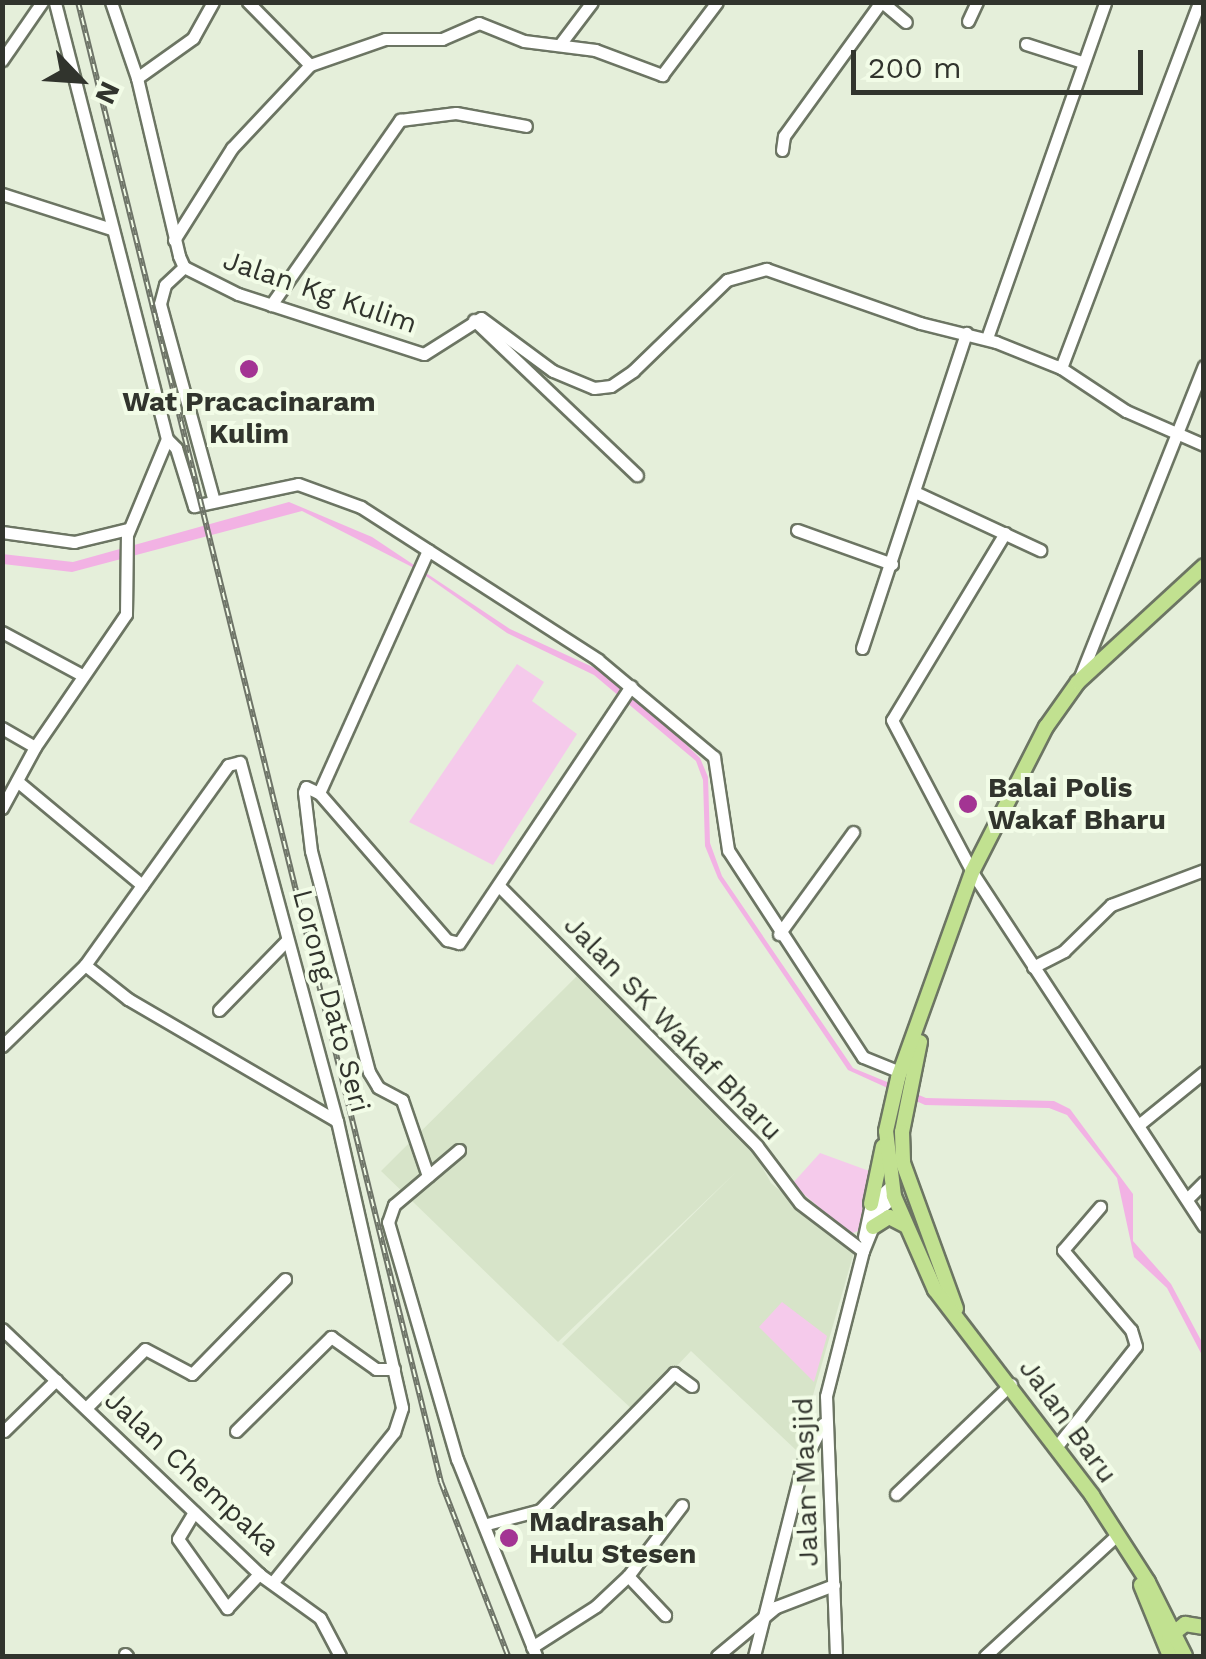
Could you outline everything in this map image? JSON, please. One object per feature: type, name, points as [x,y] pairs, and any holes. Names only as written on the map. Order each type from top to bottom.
[{"type":"main road","points":[[923,1022],[972,872],[1046,728],[1078,682],[1204,566]]},
{"type":"main road","name":"Jalan Baru","points":[[923,1022],[900,1072],[886,1130],[894,1190],[904,1225],[935,1290],[1057,1446],[1130,1556]]},
{"type":"main road","name":"Jalan Baru","points":[[923,1022],[906,1107],[903,1163],[916,1213],[960,1319]]},
{"type":"main road","points":[[871,1204],[886,1130]]},
{"type":"main road","points":[[903,1163],[894,1190],[916,1213]]},
{"type":"main road","points":[[873,1227],[890,1218],[904,1225]]},
{"type":"main road","points":[[1130,1556],[1185,1656]]},
{"type":"main road","points":[[1130,1556],[1168,1652]]},
{"type":"main road","points":[[1173,1631],[1204,1626]]},
{"type":"main road","points":[[1168,1652],[1173,1631]]},
{"type":"street","points":[[2,60],[42,2]]},
{"type":"street","points":[[55,2],[166,438],[176,448],[189,502],[204,507],[214,501],[298,484],[361,507],[629,689],[714,757],[728,850],[779,934],[863,1057],[900,1072]]},
{"type":"street","name":"Jalan Kg Kulim","points":[[110,2],[137,78],[174,240],[184,267],[270,304],[424,354],[474,320]]},
{"type":"street","points":[[137,78],[193,38],[213,2]]},
{"type":"street","points":[[248,2],[310,65]]},
{"type":"street","points":[[561,43],[592,2]]},
{"type":"street","points":[[174,240],[232,148],[310,65],[385,39],[442,39],[479,23],[524,41],[561,43],[662,75],[717,2]]},
{"type":"street","points":[[782,150],[784,136],[882,2],[906,22]]},
{"type":"street","points":[[968,21],[977,2]]},
{"type":"street","points":[[987,338],[1079,61],[1104,2]]},
{"type":"street","points":[[1061,368],[1198,6],[1181,2]]},
{"type":"street","points":[[1026,44],[1079,61]]},
{"type":"street","points":[[270,304],[400,120],[456,113],[526,126]]},
{"type":"street","points":[[2,194],[112,229]]},
{"type":"street","points":[[184,267],[165,285],[160,304],[214,501]]},
{"type":"street","points":[[474,320],[494,324],[577,383],[611,386],[727,280],[755,268],[790,274],[920,324],[987,338],[1061,368],[1110,402],[1204,446]]},
{"type":"street","points":[[474,320],[637,475]]},
{"type":"street","points":[[862,648],[917,493],[966,333]]},
{"type":"street","points":[[1078,682],[1204,366]]},
{"type":"street","points":[[560,400],[577,383]]},
{"type":"street","points":[[2,808],[35,747],[126,614],[127,532],[166,438]]},
{"type":"street","points":[[917,493],[1040,550]]},
{"type":"street","points":[[798,530],[892,564]]},
{"type":"street","points":[[2,532],[74,542],[127,532]]},
{"type":"street","points":[[1005,534],[892,720],[972,872],[1141,1123],[1204,1226]]},
{"type":"street","points":[[319,793],[428,550]]},
{"type":"street","points":[[2,632],[82,675]]},
{"type":"street","points":[[428,1176],[402,1100],[378,1087],[368,1072],[311,851],[306,787],[319,793],[447,940],[460,943],[629,689]]},
{"type":"street","points":[[2,728],[35,747]]},
{"type":"street","name":"Lorong Dato Seri","points":[[2,1046],[85,965],[228,765],[240,762],[337,1121],[402,1408],[394,1432],[273,1582]]},
{"type":"street","points":[[17,781],[142,884]]},
{"type":"street","points":[[779,934],[853,832]]},
{"type":"street","points":[[1034,967],[1064,951],[1111,905],[1204,870]]},
{"type":"street","name":"Jalan SK Wakaf Bharu","points":[[499,886],[757,1146],[800,1203],[864,1252]]},
{"type":"street","points":[[219,1010],[287,940]]},
{"type":"street","points":[[85,965],[128,999],[337,1121]]},
{"type":"street","points":[[1141,1123],[1204,1072]]},
{"type":"street","points":[[459,1150],[394,1206],[388,1222],[430,1376],[534,1652],[596,1606],[628,1576],[682,1505]]},
{"type":"street","points":[[1188,1198],[1204,1182]]},
{"type":"street","points":[[871,1204],[894,1190]]},
{"type":"street","name":"Jalan Masjid","points":[[836,1656],[824,1424],[830,1372],[864,1252],[894,1190]]},
{"type":"street","name":"Jalan Masjid","points":[[864,1252],[871,1204]]},
{"type":"street","points":[[1057,1446],[1136,1346],[1131,1330],[1063,1250],[1100,1207]]},
{"type":"street","points":[[86,1408],[146,1349],[192,1374],[285,1279]]},
{"type":"street","name":"Jalan Chempaka","points":[[2,1329],[259,1574],[320,1618],[340,1656]]},
{"type":"street","points":[[236,1431],[331,1337],[376,1369],[394,1370]]},
{"type":"street","points":[[487,1524],[540,1510],[674,1373],[692,1386]]},
{"type":"street","points":[[4,1432],[56,1380]]},
{"type":"street","points":[[896,1494],[1011,1384]]},
{"type":"street","points":[[754,1656],[803,1463],[824,1424]]},
{"type":"street","points":[[194,1512],[178,1538],[226,1608],[259,1574]]},
{"type":"street","points":[[986,1656],[1118,1535]]},
{"type":"street","points":[[628,1576],[665,1615]]},
{"type":"street","points":[[717,1656],[764,1615],[834,1585]]},
{"type":"shaded area","points":[[289,502],[372,537],[510,629],[597,669],[671,730],[700,758],[708,777],[710,843],[722,876],[853,1068],[926,1098],[1054,1101],[1070,1109],[1133,1194],[1133,1241],[1171,1284],[1203,1344],[1203,1357],[1167,1288],[1134,1257],[1117,1178],[1067,1115],[1049,1108],[925,1105],[848,1070],[718,878],[705,846],[703,780],[696,761],[594,675],[507,633],[416,569],[302,511],[72,572],[3,564],[2,554],[73,562]]},
{"type":"shaded area","points":[[517,664],[544,682],[532,701],[577,734],[493,865],[409,822]]},
{"type":"shaded area","points":[[579,974],[755,1154],[771,1183],[854,1252],[797,1451],[691,1351],[634,1411],[562,1344],[736,1172],[558,1342],[381,1171]]},
{"type":"shaded area","points":[[820,1153],[872,1172],[858,1231],[850,1234],[792,1184]]},
{"type":"shaded area","points":[[782,1302],[827,1336],[814,1382],[759,1327]]},
{"type":"railway","points":[[78,2],[441,1482],[508,1656]]},
{"type":"place","name":"Wat Pracacinaram Kulim","points":[[249,369]]},
{"type":"place","name":"Balai Polis Wakaf Bharu","points":[[968,804]]},
{"type":"place","name":"Madrasah Hulu Stesen","points":[[509,1538]]}]
